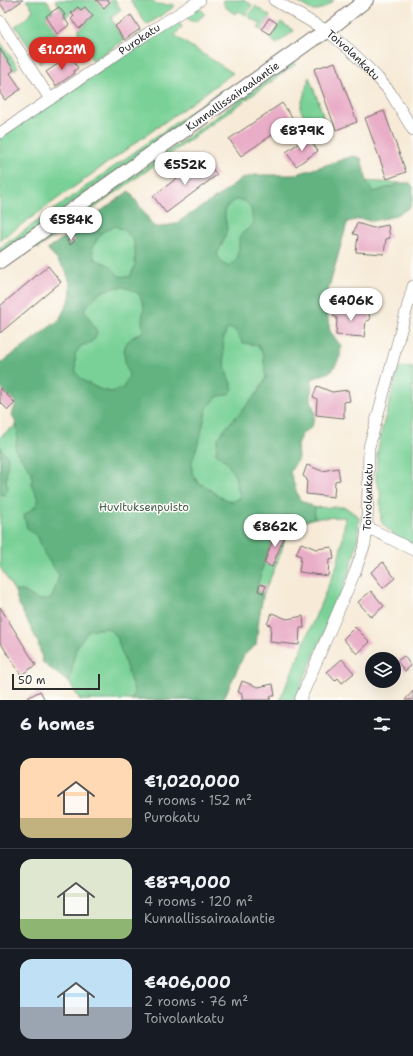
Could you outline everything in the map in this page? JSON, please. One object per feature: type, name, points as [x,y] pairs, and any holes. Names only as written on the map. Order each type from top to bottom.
[{"type":"street","name":"Purokatu","points":[[0,133],[200,0]]},
{"type":"street","name":"Toivolankatu","points":[[274,0],[327,31],[351,51],[390,92],[413,130]]},
{"type":"street","name":"Kunnallissairaalantie","points":[[0,261],[312,39],[327,31],[366,0]]},
{"type":"street","points":[[0,21],[50,99]]},
{"type":"street","name":"Toivolankatu","points":[[300,700],[355,572],[365,544],[367,527],[369,447],[413,286]]},
{"type":"street","points":[[367,527],[413,550]]},
{"type":"green space","points":[[26,0],[47,0],[53,11],[46,16],[57,33],[61,47],[57,52],[40,63],[15,26],[26,19],[33,9]]},
{"type":"green space","points":[[55,0],[115,0],[121,10],[111,18],[124,40],[93,61],[78,37],[79,29],[93,16],[85,7],[81,10],[78,7],[64,18],[63,16],[65,15]]},
{"type":"green space","points":[[130,0],[151,0],[157,4],[173,4],[175,6],[147,25]]},
{"type":"green space","points":[[223,0],[244,0],[252,5],[246,15],[238,11],[235,14],[225,7]]},
{"type":"green space","points":[[294,0],[334,0],[324,8],[313,11]]},
{"type":"green space","points":[[255,6],[270,16],[262,31],[258,28],[261,24],[248,17]]},
{"type":"green space","points":[[198,9],[202,10],[204,15],[196,21],[190,20],[188,16],[190,13]]},
{"type":"green space","points":[[281,22],[294,31],[276,44],[271,39]]},
{"type":"green space","points":[[177,23],[182,26],[175,35],[233,73],[0,240],[0,138],[171,24]]},
{"type":"green space","points":[[1,43],[18,67],[14,70],[0,49]]},
{"type":"green space","points":[[293,62],[296,64],[37,249],[35,246]]},
{"type":"green space","points":[[309,77],[324,120],[324,131],[318,134],[314,133],[300,109]]},
{"type":"green space","points":[[222,91],[213,101],[0,255],[0,248]]},
{"type":"green space","name":"Huvituksenpuisto","points":[[353,156],[361,158],[367,182],[373,192],[403,183],[410,183],[413,187],[413,197],[411,206],[391,217],[373,221],[360,219],[347,222],[325,301],[330,331],[341,346],[340,357],[332,371],[312,379],[311,399],[315,414],[312,427],[302,434],[297,444],[298,459],[290,472],[299,499],[315,508],[314,518],[287,529],[277,529],[264,563],[256,590],[263,596],[256,645],[244,655],[223,700],[128,700],[133,698],[134,691],[117,636],[107,628],[89,630],[77,647],[69,682],[43,663],[38,642],[18,603],[15,591],[23,591],[38,600],[51,599],[59,575],[45,555],[38,537],[27,528],[24,515],[34,508],[39,499],[32,486],[32,472],[15,450],[18,432],[12,415],[16,403],[0,387],[0,364],[59,320],[70,298],[71,286],[66,271],[48,249],[129,191],[151,224],[155,227],[160,227],[175,224],[223,193],[240,179],[255,175],[294,175]],"holes":[[[235,200],[245,201],[251,208],[253,224],[239,237],[237,259],[229,267],[222,263],[217,254],[224,240],[227,229],[225,208]],[[115,226],[124,230],[133,239],[135,265],[130,277],[119,276],[109,265],[95,259],[92,248],[102,232]],[[123,287],[139,294],[144,306],[142,321],[143,332],[129,340],[124,349],[125,361],[129,376],[123,388],[111,392],[99,389],[84,381],[76,373],[75,354],[81,346],[90,343],[95,338],[97,332],[84,309],[99,293],[112,288]],[[227,329],[234,329],[243,343],[257,345],[263,354],[266,377],[259,391],[218,438],[216,454],[227,462],[235,476],[240,498],[232,502],[218,496],[207,487],[198,483],[192,473],[192,461],[200,438],[207,408],[218,396],[228,395],[233,389],[227,374],[224,360],[223,341]]]},
{"type":"green space","name":"Huvituksenpuisto","points":[[280,178],[403,183],[403,204],[353,202],[296,405],[291,429],[288,508],[345,507],[359,517],[355,552],[344,586],[295,700],[280,700],[337,565],[345,517],[288,519],[285,539],[279,558],[218,700],[80,700],[0,567],[0,437],[27,417],[0,364],[89,298],[48,249],[114,202],[151,238],[238,190]]},
{"type":"green space","points":[[399,367],[413,368],[413,545],[392,535],[393,533],[382,523],[380,490],[376,481],[377,455],[382,429]]},
{"type":"green space","points":[[0,446],[8,457],[6,480],[8,489],[4,495],[0,494]]},
{"type":"building","points":[[0,0],[23,0],[6,12],[0,3]]},
{"type":"building","points":[[96,0],[108,0],[110,2],[104,8]]},
{"type":"building","points":[[59,7],[65,15],[63,16],[69,25],[57,34],[46,16]]},
{"type":"building","points":[[78,7],[81,10],[85,7],[93,16],[79,29],[71,19],[74,16],[71,13]]},
{"type":"building","points":[[131,15],[140,29],[124,40],[115,26]]},
{"type":"building","points":[[269,18],[277,23],[270,34],[262,29]]},
{"type":"building","points":[[0,49],[14,70],[10,73],[21,89],[5,100],[0,93]]},
{"type":"building","points":[[71,58],[78,68],[74,71],[75,73],[56,86],[46,72],[65,59],[66,61]]},
{"type":"building","points":[[335,62],[357,122],[336,130],[314,69]]},
{"type":"building","points":[[282,103],[294,120],[241,156],[229,139]]},
{"type":"building","points":[[384,111],[406,172],[387,179],[365,118]]},
{"type":"building","points":[[308,137],[318,151],[296,166],[286,152]]},
{"type":"building","points":[[204,158],[217,175],[166,213],[153,196]]},
{"type":"building","points":[[357,223],[373,228],[388,225],[390,238],[386,239],[384,254],[356,252],[358,235],[353,234]]},
{"type":"building","points":[[71,237],[75,241],[70,245],[67,241]]},
{"type":"building","points":[[48,266],[61,282],[0,333],[0,306]]},
{"type":"building","points":[[337,305],[352,311],[368,308],[370,320],[366,321],[364,337],[336,335],[337,318],[333,316]]},
{"type":"building","points":[[317,386],[332,392],[348,390],[350,401],[344,402],[344,418],[316,415],[317,399],[313,397]]},
{"type":"building","points":[[0,388],[15,403],[8,410],[0,402]]},
{"type":"building","points":[[307,465],[322,471],[338,468],[340,480],[335,481],[334,497],[306,494],[307,479],[303,476]]},
{"type":"building","points":[[277,529],[286,532],[272,567],[264,563]]},
{"type":"building","points":[[301,543],[316,549],[332,547],[334,559],[329,560],[328,576],[299,572],[301,556],[296,554]]},
{"type":"building","points":[[383,562],[395,578],[383,588],[371,572]]},
{"type":"building","points":[[260,584],[266,586],[263,593],[258,591]]},
{"type":"building","points":[[371,591],[384,606],[371,617],[358,602]]},
{"type":"building","points":[[0,607],[36,665],[21,675],[0,642]]},
{"type":"building","points":[[272,613],[287,619],[303,616],[304,628],[300,628],[299,645],[270,642],[271,625],[267,624]]},
{"type":"building","points":[[355,627],[370,642],[357,654],[343,639]]},
{"type":"building","points":[[404,656],[411,666],[405,671],[401,666],[401,658]]},
{"type":"building","points":[[342,659],[354,673],[342,683],[338,678],[335,681],[327,672]]},
{"type":"building","points":[[242,681],[258,687],[273,684],[275,696],[271,696],[270,700],[242,700],[242,694],[238,692]]},
{"type":"building","points":[[40,691],[45,700],[24,700]]},
{"type":"building","points":[[413,691],[413,700],[405,700]]}]
